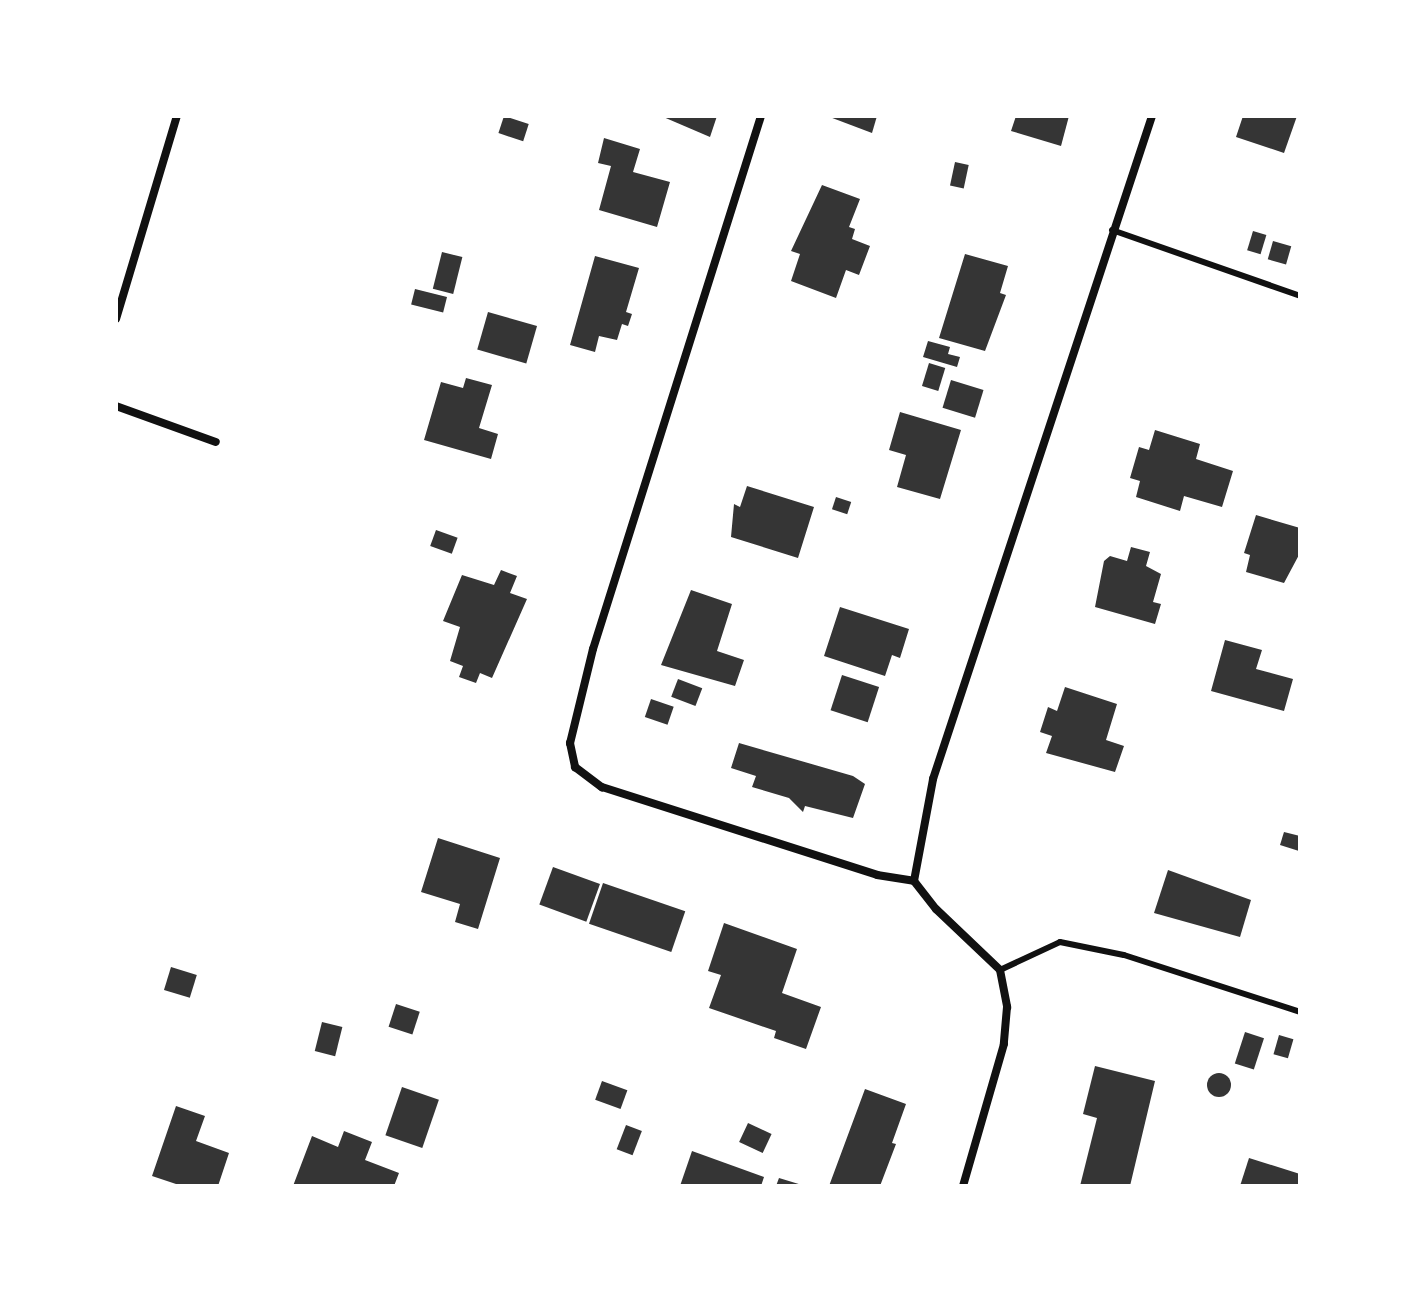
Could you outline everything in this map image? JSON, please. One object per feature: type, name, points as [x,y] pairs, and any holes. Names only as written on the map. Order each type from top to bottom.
[{"type":"street","points":[[116,319],[177,116]]},
{"type":"street","points":[[761,116],[593,649],[570,743],[575,767],[602,787],[877,875],[914,881],[936,909],[1000,970],[1007,1007],[1004,1044],[963,1186]]},
{"type":"street","points":[[914,881],[933,779],[1152,116]]},
{"type":"street","points":[[116,406],[216,442]]},
{"type":"lane","points":[[1112,230],[1300,296]]},
{"type":"lane","points":[[1000,970],[1060,942],[1124,955],[1300,1012]]},
{"type":"building","points":[[504,116],[529,124],[523,141],[498,133]]},
{"type":"building","points":[[661,116],[717,116],[710,137]]},
{"type":"building","points":[[827,116],[877,116],[872,133]]},
{"type":"building","points":[[1016,116],[1069,116],[1061,146],[1011,131]]},
{"type":"building","points":[[1243,116],[1297,116],[1284,153],[1236,137]]},
{"type":"building","points":[[604,138],[640,149],[633,172],[670,182],[657,227],[599,210],[611,166],[598,163]]},
{"type":"building","points":[[955,162],[969,165],[964,188],[950,185]]},
{"type":"building","points":[[822,185],[860,199],[849,227],[855,229],[852,239],[870,246],[859,275],[846,270],[836,298],[791,281],[800,254],[791,251]]},
{"type":"building","points":[[1253,231],[1266,235],[1261,254],[1247,250]]},
{"type":"building","points":[[1273,241],[1291,246],[1286,265],[1268,259]]},
{"type":"building","points":[[442,252],[462,257],[453,294],[433,289]]},
{"type":"building","points":[[965,254],[1008,266],[1000,293],[1006,295],[985,351],[939,338]]},
{"type":"building","points":[[595,256],[639,268],[626,312],[632,314],[628,326],[622,324],[617,340],[599,336],[595,352],[570,345]]},
{"type":"building","points":[[415,289],[447,297],[443,313],[411,305]]},
{"type":"building","points":[[488,312],[537,326],[526,364],[477,349]]},
{"type":"building","points":[[928,341],[950,347],[948,354],[960,357],[957,367],[923,357]]},
{"type":"building","points":[[929,363],[945,368],[938,391],[922,386]]},
{"type":"building","points":[[466,378],[492,385],[479,428],[498,434],[491,459],[424,440],[441,382],[463,388]]},
{"type":"building","points":[[951,380],[984,390],[975,418],[943,408]]},
{"type":"building","points":[[900,412],[961,430],[940,499],[897,487],[906,455],[889,450]]},
{"type":"building","points":[[1155,430],[1200,444],[1196,459],[1233,471],[1222,507],[1184,496],[1180,511],[1136,497],[1140,481],[1130,478],[1139,447],[1149,450]]},
{"type":"building","points":[[747,486],[814,507],[798,558],[731,537],[734,504],[740,507]]},
{"type":"building","points":[[836,497],[851,502],[847,514],[832,509]]},
{"type":"building","points":[[1256,515],[1300,528],[1300,553],[1284,583],[1246,572],[1250,555],[1244,553]]},
{"type":"building","points":[[436,530],[458,538],[452,554],[430,546]]},
{"type":"building","points":[[1131,547],[1150,552],[1146,566],[1161,574],[1153,602],[1161,604],[1155,624],[1095,607],[1104,561],[1110,556],[1127,561]]},
{"type":"building","points":[[501,570],[517,576],[510,593],[527,599],[492,678],[480,673],[476,683],[459,677],[463,666],[450,661],[460,627],[443,621],[462,575],[494,585]]},
{"type":"building","points":[[691,590],[732,604],[717,651],[744,660],[735,686],[661,665]]},
{"type":"building","points":[[840,607],[909,629],[900,658],[892,655],[885,676],[824,656]]},
{"type":"building","points":[[1225,640],[1262,650],[1256,669],[1293,679],[1284,711],[1211,691]]},
{"type":"building","points":[[842,675],[879,687],[868,722],[831,710]]},
{"type":"building","points":[[678,679],[702,688],[695,706],[671,697]]},
{"type":"building","points":[[1065,687],[1117,704],[1106,740],[1124,746],[1115,772],[1046,753],[1052,736],[1040,732],[1048,707],[1057,711]]},
{"type":"building","points":[[651,699],[674,707],[668,725],[645,717]]},
{"type":"building","points":[[739,743],[853,776],[865,784],[853,818],[805,806],[803,812],[789,798],[752,787],[756,776],[731,768]]},
{"type":"building","points":[[1284,832],[1300,836],[1299,851],[1280,845]]},
{"type":"building","points":[[438,838],[500,858],[478,929],[455,922],[460,904],[421,892]]},
{"type":"building","points":[[553,867],[600,884],[586,922],[539,905]]},
{"type":"building","points":[[1168,870],[1251,900],[1240,937],[1154,913]]},
{"type":"building","points":[[603,883],[685,911],[671,952],[589,924]]},
{"type":"building","points":[[724,923],[797,949],[782,993],[821,1007],[806,1049],[774,1038],[776,1031],[709,1008],[721,975],[708,971]]},
{"type":"building","points":[[171,967],[197,975],[190,998],[164,990]]},
{"type":"building","points":[[396,1004],[420,1012],[412,1035],[389,1027]]},
{"type":"building","points":[[322,1022],[342,1027],[335,1056],[315,1051]]},
{"type":"building","points":[[1245,1032],[1264,1038],[1254,1070],[1235,1063]]},
{"type":"building","points":[[1279,1035],[1293,1039],[1288,1058],[1273,1054]]},
{"type":"building","points":[[1095,1066],[1155,1081],[1130,1186],[1080,1186],[1097,1118],[1083,1114]]},
{"type":"building","points":[[1219,1073],[1227,1077],[1231,1085],[1227,1093],[1219,1097],[1211,1093],[1207,1085],[1211,1077]]},
{"type":"building","points":[[602,1081],[627,1090],[621,1109],[595,1100]]},
{"type":"building","points":[[402,1087],[439,1100],[422,1148],[385,1135]]},
{"type":"building","points":[[865,1089],[906,1104],[892,1143],[896,1144],[880,1186],[829,1186]]},
{"type":"building","points":[[176,1106],[205,1116],[196,1141],[229,1153],[218,1186],[182,1186],[152,1176]]},
{"type":"building","points":[[748,1123],[772,1134],[763,1153],[739,1142]]},
{"type":"building","points":[[626,1125],[642,1131],[633,1155],[617,1149]]},
{"type":"building","points":[[344,1131],[372,1142],[365,1160],[399,1173],[394,1186],[293,1186],[312,1136],[338,1147]]},
{"type":"building","points":[[692,1151],[764,1177],[761,1186],[680,1186]]},
{"type":"building","points":[[1249,1158],[1300,1174],[1300,1186],[1240,1186]]},
{"type":"building","points":[[779,1178],[802,1185],[802,1186],[776,1186]]}]
